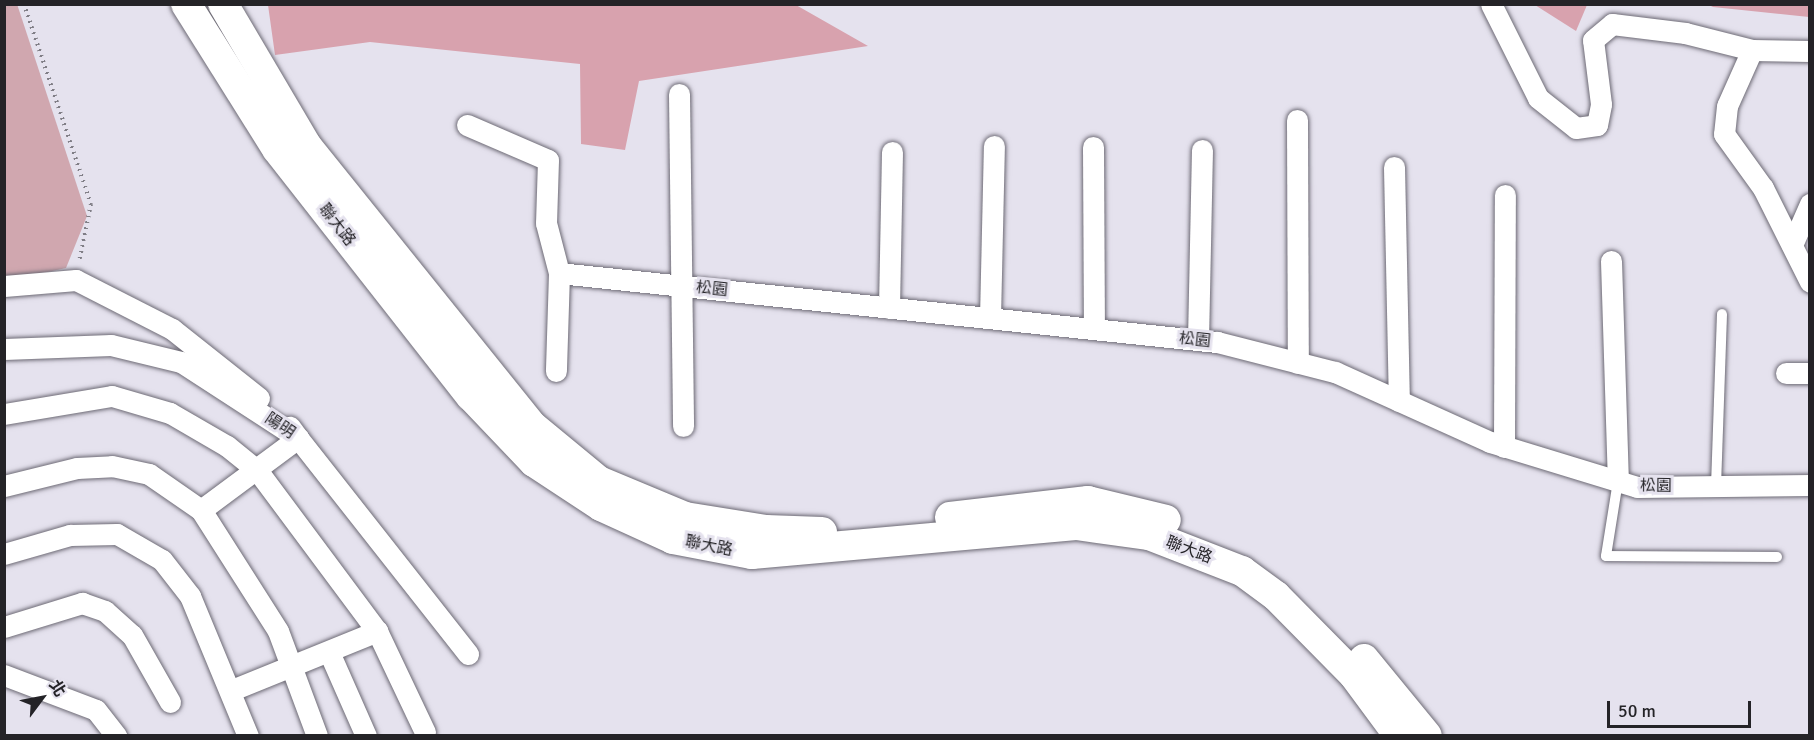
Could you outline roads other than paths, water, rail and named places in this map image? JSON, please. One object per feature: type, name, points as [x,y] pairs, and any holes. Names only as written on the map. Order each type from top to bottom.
[{"type":"street","name":"聯大路","points":[[186,4],[277,148],[531,425],[599,481],[685,517],[766,530],[819,532],[1088,501],[1166,520],[1260,561],[1328,618],[1427,735]]},
{"type":"street","name":"聯大路","points":[[224,4],[306,145],[369,247],[471,396],[534,462],[601,506],[673,538],[752,554],[1076,525],[1149,535],[1242,571],[1276,596],[1354,675],[1399,735]]},
{"type":"street","points":[[1491,4],[1538,98],[1576,128],[1597,125],[1601,104],[1593,40],[1612,24],[1685,33],[1752,50],[1809,51]]},
{"type":"street","points":[[1752,50],[1727,106],[1724,134],[1763,188],[1809,282]]},
{"type":"street","points":[[679,94],[683,426]]},
{"type":"street","points":[[1298,120],[1298,363]]},
{"type":"street","points":[[467,125],[548,160],[546,223],[559,273],[556,371]]},
{"type":"street","points":[[990,318],[994,146]]},
{"type":"street","points":[[1094,147],[1094,329]]},
{"type":"street","points":[[1198,340],[1202,150]]},
{"type":"street","points":[[889,308],[892,152]]},
{"type":"street","points":[[1394,167],[1399,401]]},
{"type":"street","points":[[1504,447],[1505,195]]},
{"type":"street","points":[[1792,245],[1809,204]]},
{"type":"street","points":[[1611,261],[1618,481]]},
{"type":"street","name":"松園","points":[[559,273],[1198,340],[1335,372],[1504,447],[1637,487],[1809,485]]},
{"type":"street","points":[[4,286],[76,280],[172,329],[280,415],[298,438],[201,510]]},
{"type":"street","name":"陽明","points":[[4,350],[111,345],[181,362],[298,438],[468,654]]},
{"type":"street","points":[[1786,373],[1809,373]]},
{"type":"street","points":[[4,414],[112,396],[170,413],[257,470],[377,631],[424,732]]},
{"type":"street","points":[[4,486],[77,468],[112,466],[149,474],[201,510],[278,631],[317,735]]},
{"type":"street","points":[[4,554],[70,535],[117,534],[162,560],[190,596],[232,690],[248,735]]},
{"type":"street","points":[[4,627],[82,603],[105,611],[132,635],[170,702]]},
{"type":"street","points":[[232,690],[377,631]]},
{"type":"street","points":[[329,652],[366,735]]},
{"type":"street","points":[[4,675],[96,710],[116,735]]},
{"type":"lane","points":[[1716,486],[1722,314]]},
{"type":"lane","points":[[1618,481],[1606,556],[1777,557]]}]
